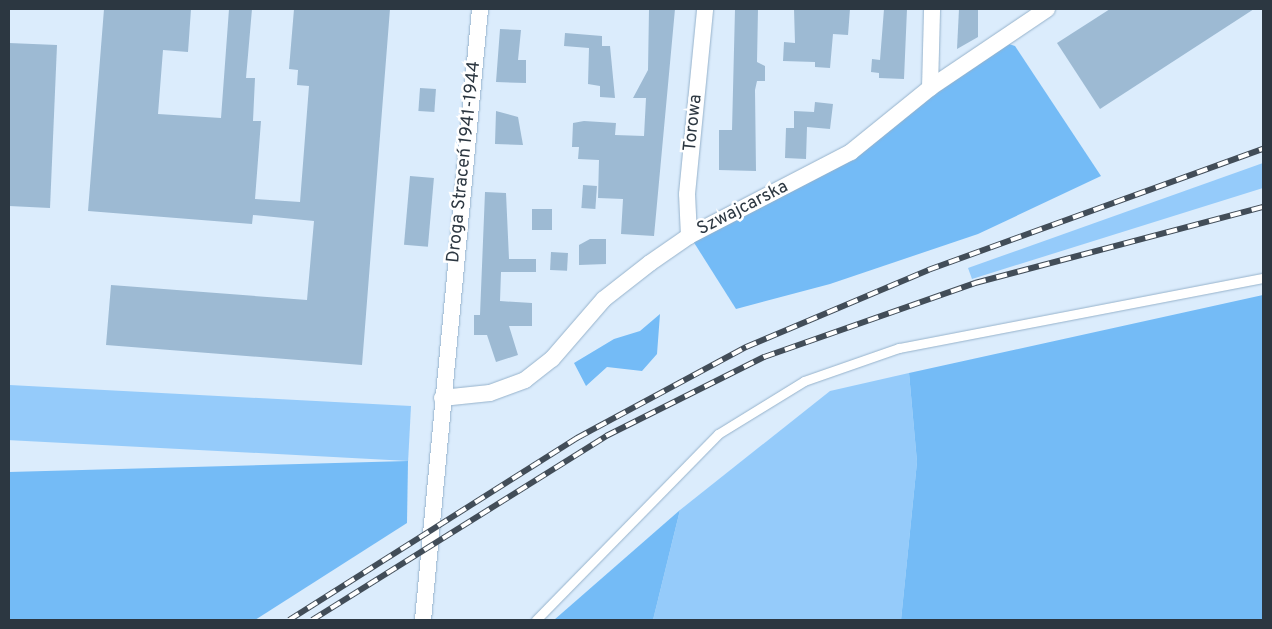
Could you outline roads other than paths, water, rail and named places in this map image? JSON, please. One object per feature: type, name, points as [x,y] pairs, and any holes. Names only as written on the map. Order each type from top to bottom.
[{"type":"street","name":"Droga Straceń 1941-1944","points":[[423,620],[442,398],[480,9]]},
{"type":"street","name":"Torowa","points":[[689,236],[687,194],[705,9]]},
{"type":"street","points":[[930,88],[932,9]]},
{"type":"street","name":"Szwajcarska","points":[[442,398],[485,394],[525,380],[552,359],[609,294],[689,236],[851,152],[930,88],[1047,9]]},
{"type":"lane","points":[[536,620],[718,434],[804,381],[899,348],[1263,278]]},
{"type":"railway","points":[[289,620],[577,438],[746,347],[928,270],[1263,149]]},
{"type":"railway","points":[[312,620],[606,436],[764,357],[975,283],[1263,207]]}]
